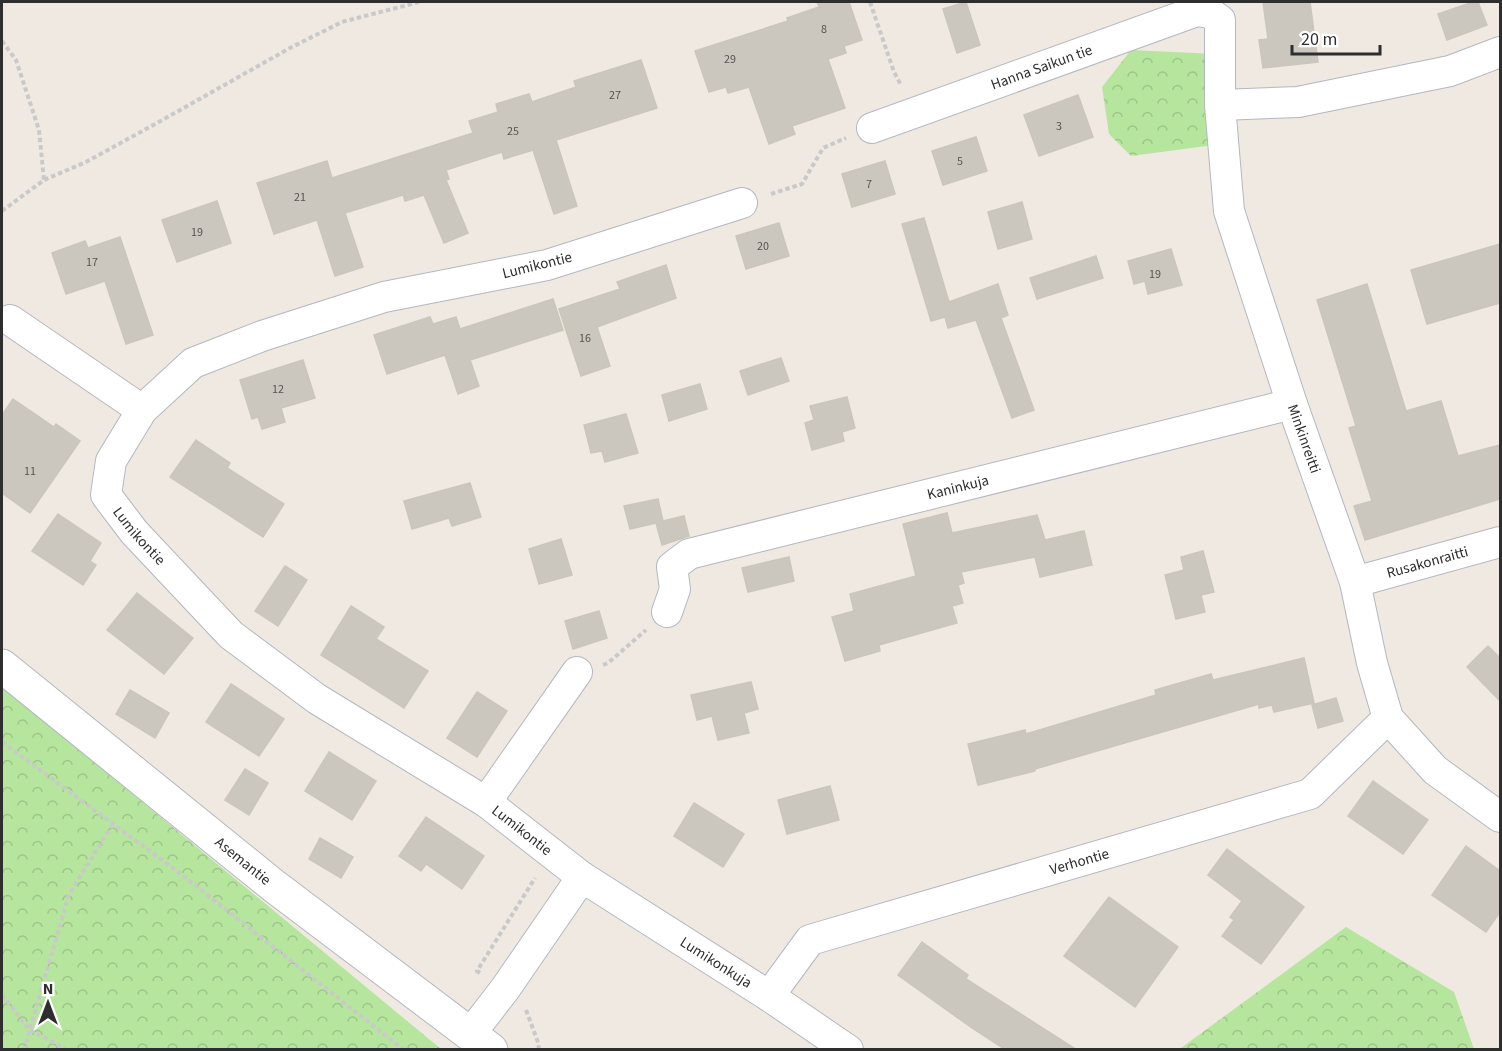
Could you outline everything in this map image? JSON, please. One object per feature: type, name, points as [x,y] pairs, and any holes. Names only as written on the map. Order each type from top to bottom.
[{"type":"main road","name":"Asemantie","points":[[2,666],[274,886],[481,1041]]},
{"type":"street","name":"Hanna Saikun tie","points":[[872,128],[1197,11],[1210,13]]},
{"type":"street","name":"Minkinreitti","points":[[1210,13],[1220,20],[1220,105],[1229,211],[1292,404],[1355,582],[1372,663],[1388,718],[1435,770],[1500,817]]},
{"type":"street","points":[[1220,105],[1298,102],[1450,71],[1500,52]]},
{"type":"street","name":"Lumikontie","points":[[582,876],[486,802],[317,699],[231,635],[134,532],[106,495],[111,461],[142,410],[193,363],[262,336],[384,297],[547,265],[742,203]]},
{"type":"street","points":[[10,321],[142,410]]},
{"type":"street","name":"Kaninkuja","points":[[668,612],[675,589],[672,567],[689,554],[1292,404]]},
{"type":"street","name":"Rusakonraitti","points":[[1355,582],[1500,542]]},
{"type":"street","points":[[486,802],[577,672]]},
{"type":"street","name":"Verhontie","points":[[769,996],[810,940],[1311,794],[1388,718]]},
{"type":"street","points":[[481,1041],[505,989],[582,876]]},
{"type":"street","name":"Lumikonkuja","points":[[582,876],[769,996],[848,1050]]},
{"type":"path","points":[[2,211],[44,180],[86,162],[290,48],[342,22],[419,2]]},
{"type":"path","points":[[870,2],[894,72],[916,112]]},
{"type":"path","points":[[2,41],[16,60],[39,130],[44,180]]},
{"type":"path","points":[[742,203],[802,184],[823,147],[872,128]]},
{"type":"path","points":[[577,672],[608,663],[668,612]]},
{"type":"path","points":[[2,742],[177,871],[404,1050]]},
{"type":"path","points":[[24,1050],[69,894],[113,824]]},
{"type":"path","points":[[477,971],[551,851]]},
{"type":"path","points":[[2,995],[30,1029],[67,1050]]},
{"type":"green space","points":[[1131,50],[1215,54],[1214,145],[1131,156],[1109,134],[1102,87]]},
{"type":"green space","points":[[2,686],[441,1049],[2,1049]]},
{"type":"green space","points":[[1346,927],[1454,992],[1474,1049],[1183,1050],[1181,1048]]},
{"type":"building","points":[[817,2],[849,2],[862,40],[844,46],[846,53],[828,59],[845,108],[792,126],[795,134],[769,144],[749,87],[728,93],[726,87],[709,92],[695,51],[788,21],[787,18],[819,7]]},
{"type":"building","points":[[966,2],[980,45],[957,53],[943,9]]},
{"type":"building","points":[[1263,2],[1310,2],[1318,62],[1263,68],[1259,40],[1268,39]]},
{"type":"building","points":[[1478,2],[1487,25],[1447,40],[1438,14]]},
{"type":"building","points":[[641,60],[657,108],[556,140],[577,206],[554,214],[533,150],[504,159],[502,152],[446,170],[449,179],[446,180],[468,233],[444,243],[424,195],[405,201],[403,195],[345,213],[363,267],[335,276],[317,220],[274,234],[257,183],[327,161],[332,178],[473,133],[469,121],[498,112],[496,104],[529,94],[532,102],[576,87],[574,81]]},
{"type":"building","points":[[1078,95],[1093,137],[1039,156],[1024,115]]},
{"type":"building","points":[[976,137],[987,171],[943,185],[932,151]]},
{"type":"building","points":[[885,161],[895,194],[852,207],[842,174]]},
{"type":"building","points":[[217,201],[231,243],[177,262],[162,220]]},
{"type":"building","points":[[1022,202],[1032,239],[998,249],[988,212]]},
{"type":"building","points":[[924,218],[949,302],[998,284],[1008,315],[1001,318],[1034,410],[1012,418],[976,320],[948,328],[945,317],[931,321],[902,224]]},
{"type":"building","points":[[779,223],[789,256],[746,269],[736,236]]},
{"type":"building","points":[[120,237],[153,335],[126,344],[105,281],[66,294],[52,253],[85,241],[88,248]]},
{"type":"building","points":[[1500,244],[1500,303],[1427,324],[1411,270]]},
{"type":"building","points":[[1171,249],[1182,285],[1148,294],[1145,281],[1134,284],[1128,261]]},
{"type":"building","points":[[1096,256],[1103,278],[1037,299],[1030,278]]},
{"type":"building","points":[[666,265],[676,298],[597,327],[610,366],[581,376],[559,309],[620,289],[617,282]]},
{"type":"building","points":[[1367,284],[1406,411],[1441,401],[1458,456],[1500,445],[1500,499],[1365,540],[1354,506],[1372,501],[1349,428],[1356,426],[1317,300]]},
{"type":"building","points":[[553,299],[563,330],[470,360],[479,386],[458,394],[445,355],[387,374],[374,335],[430,317],[433,324],[456,317],[460,329]]},
{"type":"building","points":[[781,358],[789,381],[748,395],[740,371]]},
{"type":"building","points":[[303,360],[315,398],[281,408],[285,422],[262,429],[258,417],[252,419],[240,380]]},
{"type":"building","points":[[700,384],[707,409],[669,421],[662,395]]},
{"type":"building","points":[[847,397],[855,428],[842,432],[844,441],[812,450],[805,423],[814,420],[810,406]]},
{"type":"building","points":[[13,399],[54,427],[56,424],[80,441],[30,513],[2,493],[2,415]]},
{"type":"building","points":[[626,414],[638,453],[605,462],[602,451],[591,453],[584,425]]},
{"type":"building","points":[[196,440],[230,463],[227,468],[284,504],[263,537],[170,477]]},
{"type":"building","points":[[470,483],[481,517],[452,526],[449,518],[412,529],[404,501]]},
{"type":"building","points":[[658,499],[663,521],[684,516],[689,536],[662,545],[656,523],[630,529],[624,506]]},
{"type":"building","points":[[947,513],[952,533],[1037,515],[1045,540],[1084,531],[1092,565],[1040,577],[1035,557],[961,572],[964,583],[958,585],[963,603],[952,606],[957,623],[879,645],[880,651],[845,661],[832,617],[854,611],[850,594],[916,576],[903,524]]},
{"type":"building","points":[[58,514],[101,543],[90,561],[96,565],[83,585],[32,551]]},
{"type":"building","points":[[561,539],[572,575],[539,584],[529,549]]},
{"type":"building","points":[[1203,551],[1214,592],[1201,595],[1205,612],[1176,619],[1165,575],[1184,570],[1181,557]]},
{"type":"building","points":[[789,557],[794,581],[748,592],[742,568]]},
{"type":"building","points":[[285,566],[307,580],[278,626],[255,611]]},
{"type":"building","points":[[137,593],[193,638],[164,674],[107,630]]},
{"type":"building","points":[[351,606],[384,627],[376,639],[428,671],[404,708],[321,655]]},
{"type":"building","points":[[599,611],[607,638],[573,649],[565,621]]},
{"type":"building","points":[[1488,646],[1500,658],[1500,701],[1467,667]]},
{"type":"building","points":[[1304,658],[1314,703],[1274,712],[1272,705],[1259,708],[1259,704],[1035,769],[1035,771],[978,785],[968,744],[1025,730],[1026,734],[1156,695],[1155,690],[1211,674],[1213,680]]},
{"type":"building","points":[[751,682],[758,709],[744,713],[749,733],[718,740],[712,716],[697,720],[691,695]]},
{"type":"building","points":[[231,684],[284,719],[259,756],[206,722]]},
{"type":"building","points":[[130,690],[169,713],[155,738],[116,714]]},
{"type":"building","points":[[477,692],[507,711],[477,757],[447,738]]},
{"type":"building","points":[[1336,698],[1343,721],[1318,728],[1312,705]]},
{"type":"building","points":[[329,752],[376,781],[352,820],[305,791]]},
{"type":"building","points":[[245,769],[268,783],[249,815],[225,800]]},
{"type":"building","points":[[1373,781],[1428,820],[1403,854],[1348,816]]},
{"type":"building","points":[[830,786],[839,820],[787,834],[778,800]]},
{"type":"building","points":[[694,803],[744,834],[723,867],[674,836]]},
{"type":"building","points":[[426,817],[484,856],[462,889],[426,864],[421,871],[399,856]]},
{"type":"building","points":[[320,838],[353,857],[341,878],[309,859]]},
{"type":"building","points":[[1466,846],[1500,871],[1500,912],[1486,932],[1432,895]]},
{"type":"building","points":[[1227,849],[1304,907],[1261,964],[1222,936],[1234,920],[1230,917],[1242,901],[1208,875]]},
{"type":"building","points":[[1109,897],[1178,947],[1135,1007],[1064,956]]},
{"type":"building","points":[[922,942],[968,975],[966,979],[1077,1050],[1006,1050],[972,1028],[898,975]]}]
